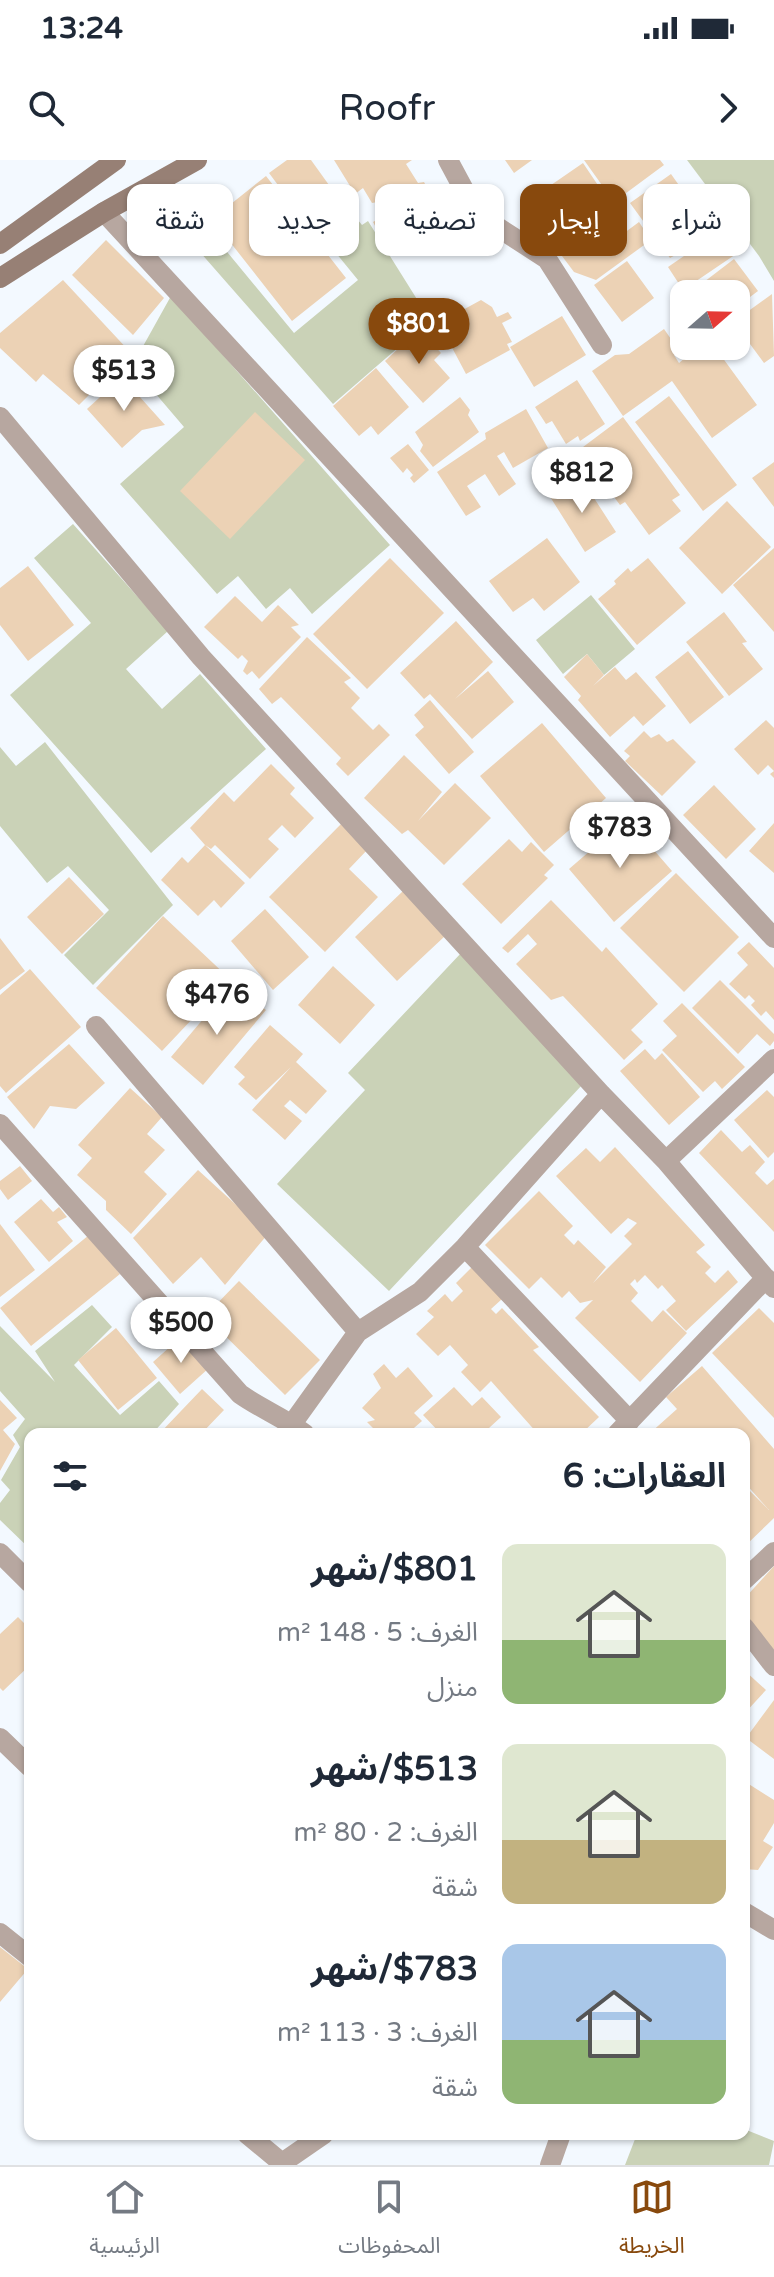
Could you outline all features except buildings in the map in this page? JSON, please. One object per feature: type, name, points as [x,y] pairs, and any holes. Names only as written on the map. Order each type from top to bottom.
[{"type":"street","points":[[0,244],[116,160]]},
{"type":"street","points":[[0,278],[104,212],[197,160]]},
{"type":"street","points":[[448,160],[470,201],[485,219],[547,259],[602,345]]},
{"type":"street","points":[[104,212],[774,938]]},
{"type":"street","points":[[0,417],[201,657],[666,1161],[770,1283],[624,1428],[465,1247]]},
{"type":"street","points":[[96,1026],[358,1332]]},
{"type":"street","points":[[666,1161],[774,1059]]},
{"type":"street","points":[[300,1428],[358,1332],[420,1292],[465,1247],[601,1094]]},
{"type":"street","points":[[0,1124],[240,1394],[297,1428]]},
{"type":"street","points":[[750,1574],[774,1552]]},
{"type":"street","points":[[4,1564],[24,1579]]},
{"type":"street","points":[[750,1635],[774,1666]]},
{"type":"street","points":[[0,1738],[24,1761]]},
{"type":"street","points":[[750,1916],[774,1930]]},
{"type":"street","points":[[0,1933],[24,1952]]},
{"type":"street","points":[[254,2140],[281,2164],[315,2140]]},
{"type":"street","points":[[550,2165],[559,2140]]},
{"type":"green space","points":[[687,160],[774,160],[774,281],[750,244],[750,184],[705,184]]},
{"type":"green space","points":[[359,221],[362,225],[368,221],[375,232],[375,256],[390,256],[430,320],[333,404],[203,256],[230,256],[294,333],[358,280],[338,256],[359,256]]},
{"type":"green space","points":[[171,296],[390,545],[312,614],[290,588],[266,609],[238,576],[217,594],[120,484],[184,427],[132,366]]},
{"type":"green space","points":[[73,524],[168,631],[126,669],[162,709],[200,674],[266,749],[151,853],[10,695],[91,623],[34,558]]},
{"type":"green space","points":[[591,595],[635,649],[604,675],[587,654],[563,674],[536,640]]},
{"type":"green space","points":[[45,742],[173,905],[93,985],[64,955],[109,910],[68,866],[47,883],[0,826],[0,747],[16,766]]},
{"type":"green space","points":[[462,952],[583,1084],[389,1291],[277,1184],[365,1090],[348,1073]]},
{"type":"green space","points":[[92,1305],[112,1327],[74,1365],[120,1415],[159,1381],[179,1404],[157,1428],[24,1428],[24,1543],[0,1520],[0,1503],[10,1490],[1,1480],[20,1447],[13,1435],[25,1419],[0,1391],[0,1326],[55,1382],[35,1351]]},
{"type":"green space","points":[[750,2131],[774,2141],[769,2165],[625,2165],[635,2140],[750,2140]]}]
